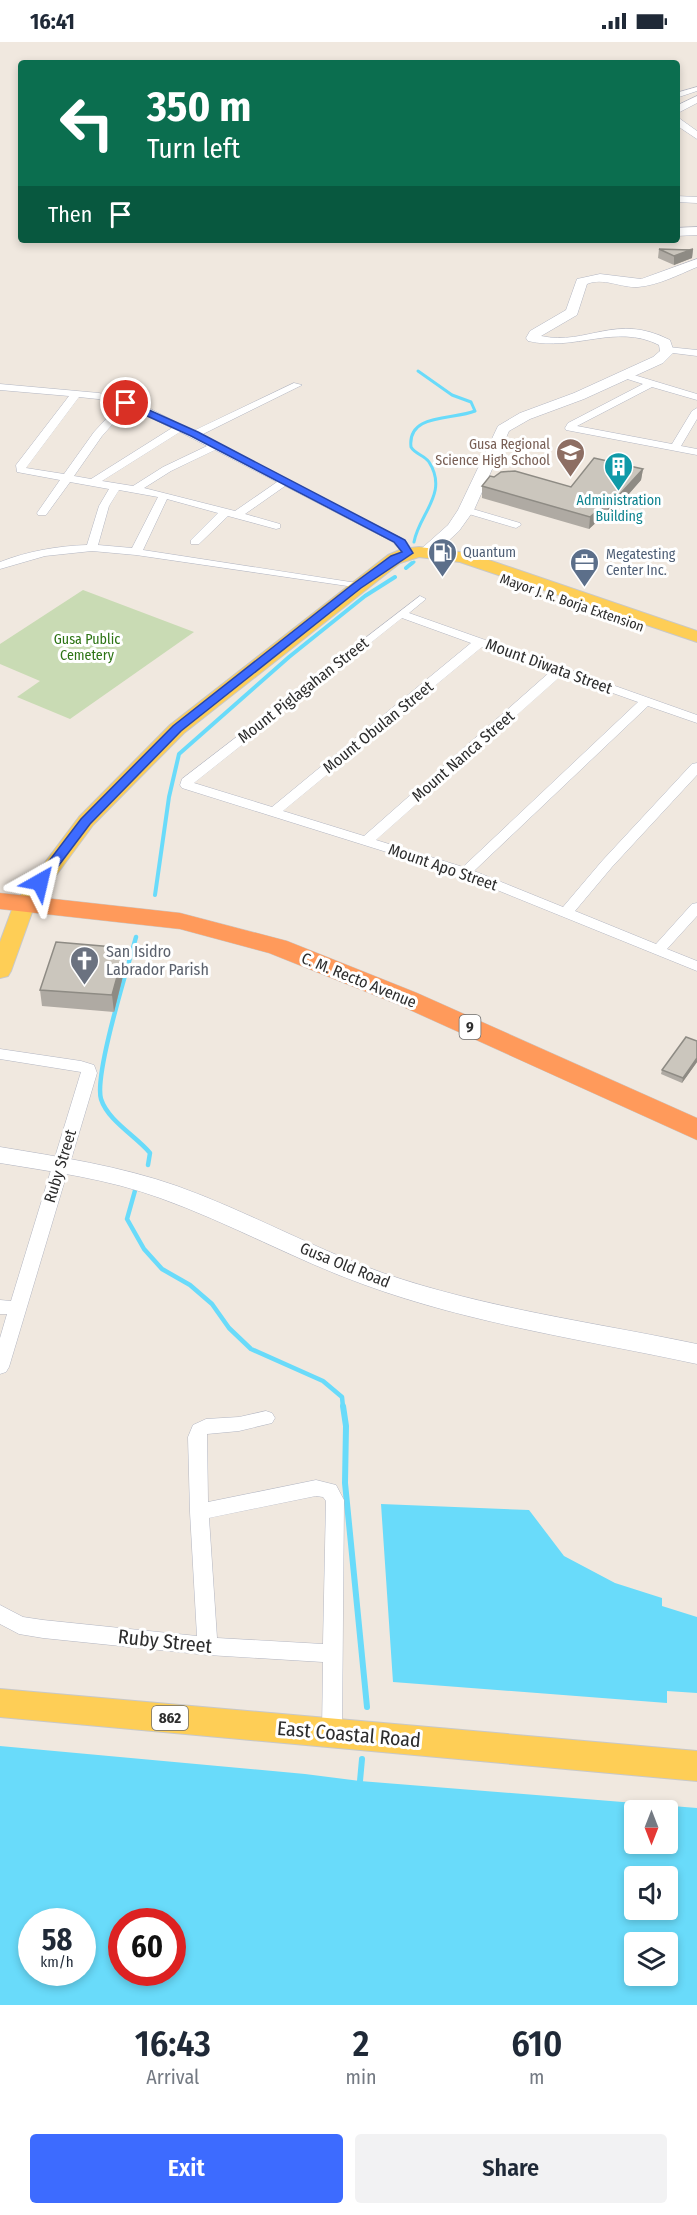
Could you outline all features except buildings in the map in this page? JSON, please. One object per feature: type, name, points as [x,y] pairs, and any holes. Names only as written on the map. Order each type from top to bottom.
[{"type":"highway","name":"C. M. Recto Avenue","points":[[13,902],[180,921],[278,947],[408,999],[696,1127]]},
{"type":"main road","points":[[680,109],[697,99]]},
{"type":"main road","points":[[680,122],[697,136]]},
{"type":"main road","points":[[680,199],[697,200]]},
{"type":"main road","points":[[680,232],[697,231]]},
{"type":"main road","points":[[427,552],[454,528],[466,510],[504,429],[525,416],[579,396],[662,358],[668,350],[659,338],[638,332],[607,333],[552,341],[537,340],[533,337],[572,312],[581,282],[588,278],[640,283],[697,263]]},
{"type":"main road","name":"Mayor J. R. Borja Extension","points":[[408,553],[427,552],[448,557],[455,563],[666,631],[697,637]]},
{"type":"main road","points":[[0,971],[13,902],[86,821],[161,744],[357,586],[394,559],[408,553]]},
{"type":"main road","name":"Mayor J. R. Borja Extension","points":[[666,631],[697,646]]},
{"type":"main road","name":"Gusa Old Road","points":[[0,1155],[60,1165],[163,1190],[374,1279],[422,1294],[697,1354]]},
{"type":"main road","name":"East Coastal Road","points":[[0,1703],[697,1766]]},
{"type":"street","points":[[680,95],[697,90]]},
{"type":"street","points":[[668,350],[697,353]]},
{"type":"street","points":[[624,375],[697,397]]},
{"type":"street","points":[[652,383],[570,428],[697,452]]},
{"type":"street","points":[[195,434],[297,385]]},
{"type":"street","points":[[0,387],[113,398],[126,403],[195,434],[286,481],[402,543],[408,553]]},
{"type":"street","points":[[76,394],[20,468],[164,495],[276,526]]},
{"type":"street","points":[[42,513],[98,434],[126,403]]},
{"type":"street","points":[[675,448],[697,411]]},
{"type":"street","points":[[94,482],[129,458],[181,428]]},
{"type":"street","points":[[136,489],[167,469],[215,446]]},
{"type":"street","points":[[195,542],[231,514],[286,481]]},
{"type":"street","points":[[92,548],[104,506],[116,486]]},
{"type":"street","points":[[135,552],[164,495]]},
{"type":"street","points":[[466,510],[516,525]]},
{"type":"street","points":[[0,566],[10,561],[49,552],[92,548],[135,552],[357,586]]},
{"type":"street","name":"Mount Piglagahan Street","points":[[187,782],[420,599]]},
{"type":"street","name":"Mount Diwata Street","points":[[401,614],[697,719]]},
{"type":"street","name":"Mount Obulan Street","points":[[274,812],[481,641]]},
{"type":"street","name":"Mount Nanca Street","points":[[366,841],[560,670]]},
{"type":"street","points":[[465,873],[646,701]]},
{"type":"street","points":[[565,914],[607,864],[697,767]]},
{"type":"street","name":"Mount Apo Street","points":[[187,782],[189,788],[274,812],[465,873],[697,966]]},
{"type":"street","points":[[658,950],[697,907]]},
{"type":"street","name":"Ruby Street","points":[[0,1054],[88,1069],[60,1165],[9,1308],[0,1367]]},
{"type":"street","points":[[208,1646],[199,1512],[197,1437],[199,1430],[206,1426],[239,1424],[266,1418]]},
{"type":"street","points":[[199,1512],[316,1488],[329,1491],[335,1500],[332,1732]]},
{"type":"street","name":"Ruby Street","points":[[0,1614],[19,1624],[44,1629],[208,1646],[333,1654]]},
{"type":"green space","name":"Gusa Public Cemetery","points":[[83,590],[194,632],[70,719],[17,697],[40,681],[0,664],[0,644]]},
{"type":"water","points":[[381,1504],[529,1510],[564,1556],[615,1583],[662,1598],[662,1606],[697,1617],[697,1693],[667,1691],[667,1703],[393,1682]]},
{"type":"water","points":[[0,1746],[360,1781],[624,1802],[624,1854],[678,1854],[678,1806],[697,1808],[697,2005],[0,2005]]},
{"type":"waterway","points":[[414,542],[431,503],[436,484],[429,462],[411,447],[412,436],[416,428],[424,423],[475,411],[471,402],[452,395],[418,371]]},
{"type":"waterway","points":[[410,565],[414,562]]},
{"type":"waterway","points":[[406,568],[412,563]]},
{"type":"waterway","points":[[155,895],[169,797],[179,754],[289,657],[365,596],[395,577]]},
{"type":"waterway","points":[[136,937],[107,1045],[100,1086],[101,1099],[110,1114],[150,1153],[148,1165]]},
{"type":"waterway","points":[[136,1187],[127,1219],[144,1249],[162,1269],[190,1285],[212,1304],[229,1328],[251,1349],[323,1381],[342,1397],[343,1407]]},
{"type":"waterway","points":[[343,1406],[346,1426],[345,1483],[367,1707]]},
{"type":"waterway","points":[[360,1781],[362,1759]]},
{"type":"place","name":"Gusa Regional Science High School","points":[[571,478]]},
{"type":"place","name":"Administration Building","points":[[619,492]]},
{"type":"place","name":"Quantum","points":[[442,578]]},
{"type":"place","name":"Megatesting Center Inc.","points":[[585,588]]},
{"type":"place","name":"San Isidro Labrador Parish","points":[[85,986]]},
{"type":"route","points":[[40,882],[86,821],[110,794],[177,729],[357,586],[394,559],[408,553],[404,545],[397,540],[195,434],[126,403]]}]
